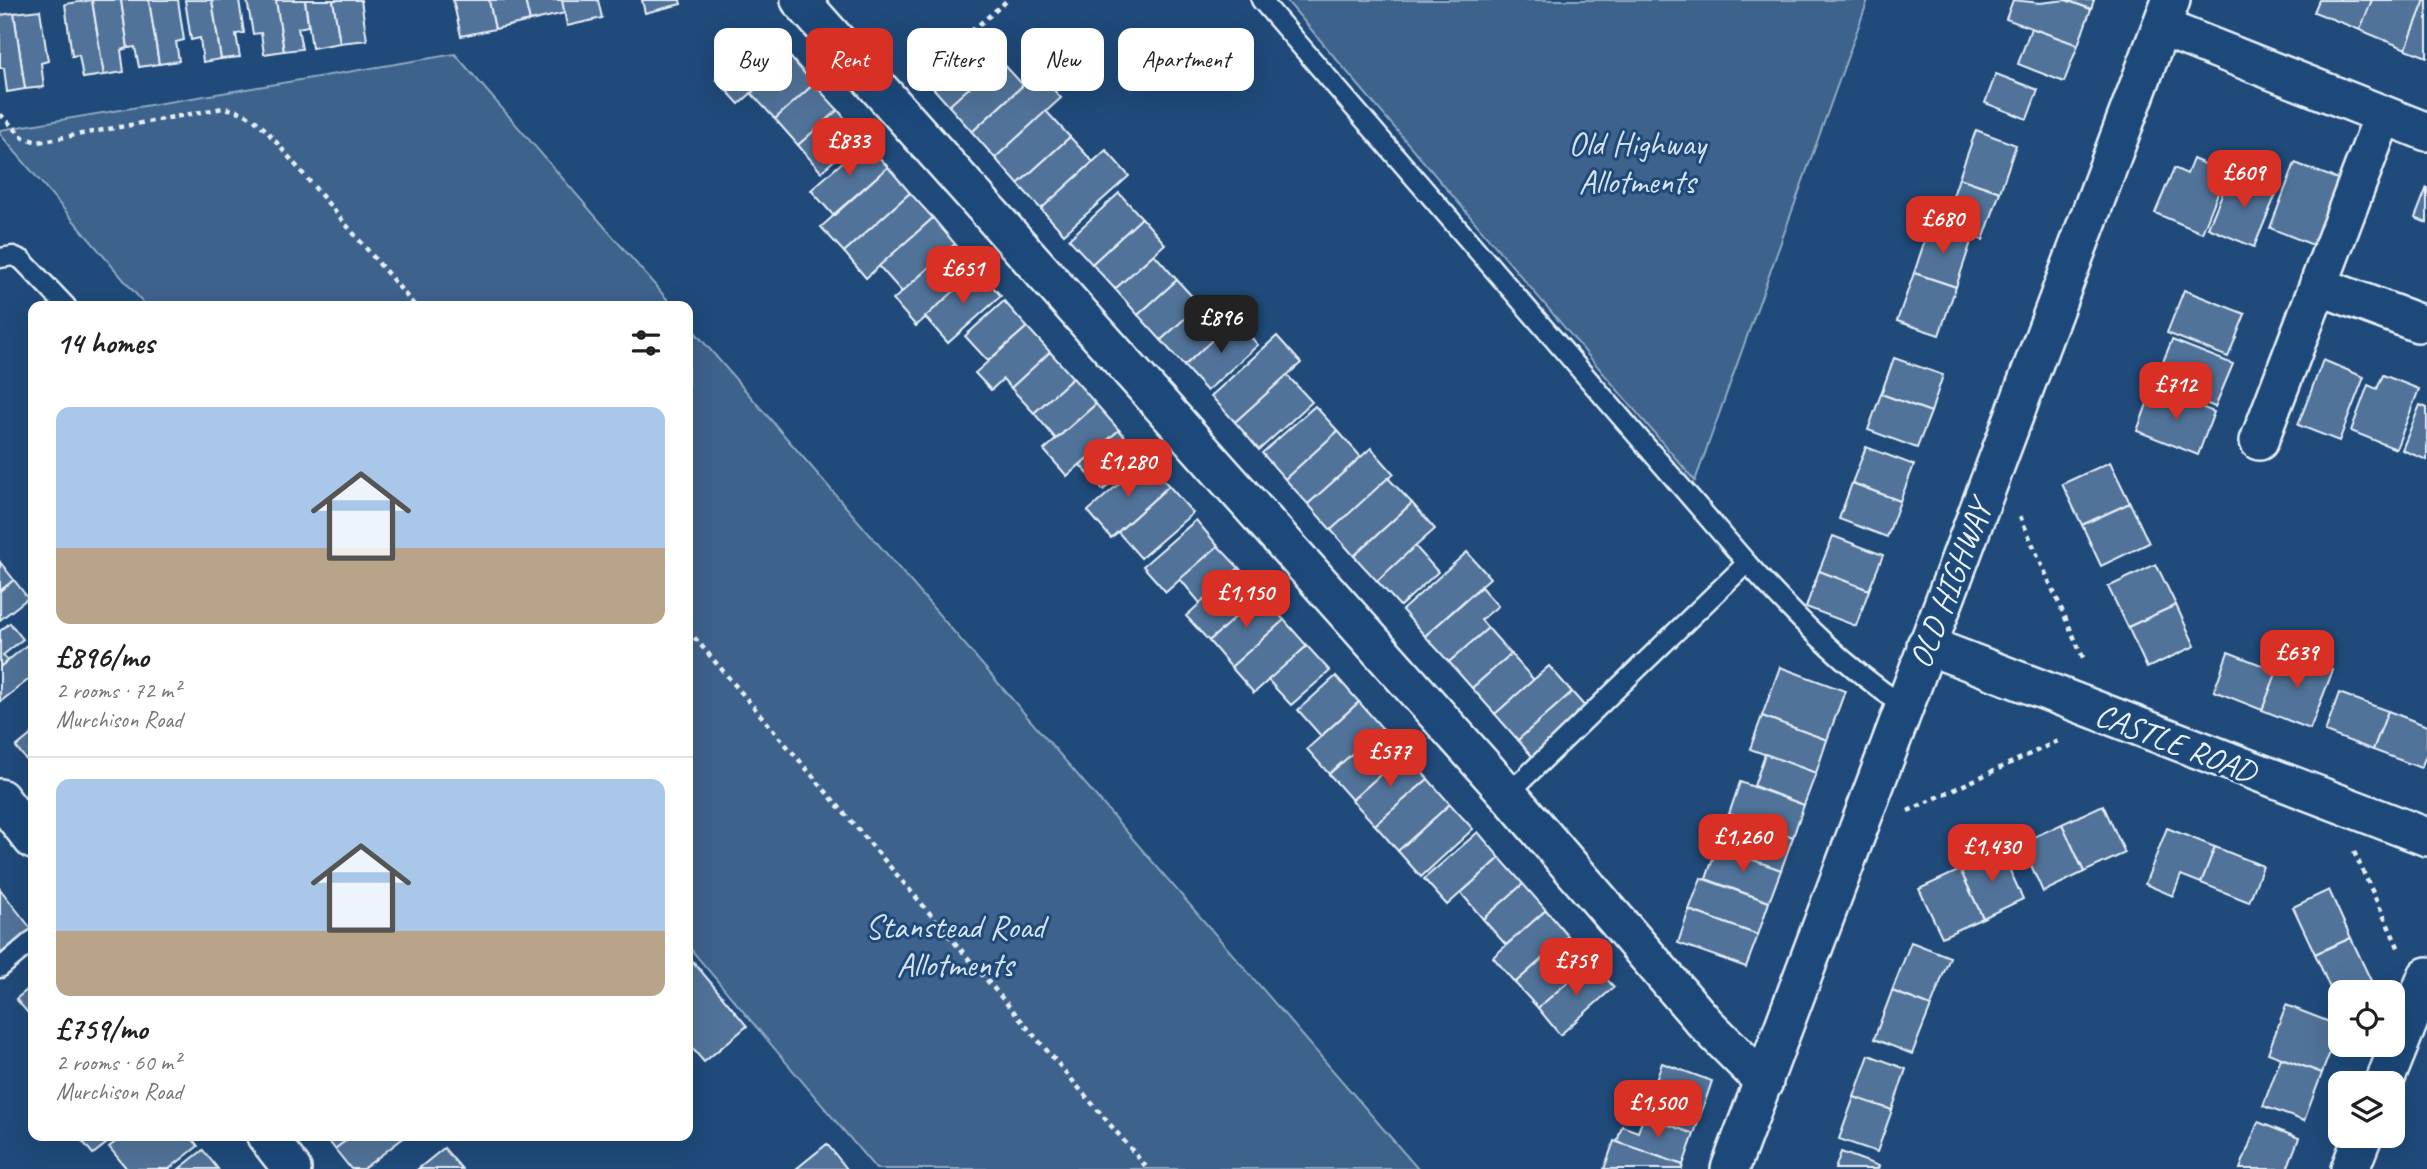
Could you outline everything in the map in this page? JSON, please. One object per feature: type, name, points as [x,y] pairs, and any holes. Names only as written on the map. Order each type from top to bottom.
[{"type":"street","points":[[800,0],[1508,794],[1697,1013],[1764,1082]]},
{"type":"street","points":[[2166,14],[2383,116],[2427,132]]},
{"type":"street","name":"OLD HIGHWAY","points":[[1730,1169],[2166,14]]},
{"type":"street","points":[[2259,441],[2383,116]]},
{"type":"street","points":[[2319,286],[2423,325]]},
{"type":"street","name":"CASTLE ROAD","points":[[1926,645],[2427,837]]},
{"type":"street","points":[[0,798],[28,834]]},
{"type":"street","points":[[2389,1071],[2423,985]]},
{"type":"street","points":[[270,1141],[292,1169]]},
{"type":"street","points":[[2350,1169],[2358,1148]]},
{"type":"lane","points":[[1261,0],[1747,564],[1839,658],[1904,706]]},
{"type":"lane","points":[[0,258],[13,256],[22,260],[61,301]]},
{"type":"lane","points":[[1508,794],[1747,564]]},
{"type":"lane","points":[[0,968],[28,944]]},
{"type":"path","points":[[890,101],[1008,0]]},
{"type":"path","points":[[0,114],[24,138],[37,142],[223,108],[237,110],[252,117],[266,130],[411,301]]},
{"type":"path","points":[[693,635],[1148,1169]]},
{"type":"path","points":[[2331,800],[2423,985]]},
{"type":"green space","name":"Old Highway Allotments","points":[[1286,0],[1868,0],[1695,481]]},
{"type":"green space","points":[[455,54],[669,301],[142,301],[0,134],[0,130]]},
{"type":"green space","name":"Stanstead Road Allotments","points":[[693,330],[1418,1169],[876,1169],[693,952]]},
{"type":"building","points":[[92,0],[104,75],[83,78],[79,55],[72,56],[65,4]]},
{"type":"building","points":[[92,0],[121,0],[128,48],[121,50],[124,72],[104,75]]},
{"type":"building","points":[[121,0],[149,0],[159,64],[139,67],[135,47],[128,48]]},
{"type":"building","points":[[149,0],[178,0],[184,40],[176,42],[179,61],[159,64]]},
{"type":"building","points":[[185,0],[212,0],[221,59],[203,62],[200,38],[191,40]]},
{"type":"building","points":[[212,0],[239,0],[244,33],[236,34],[240,57],[221,59]]},
{"type":"building","points":[[247,0],[276,0],[284,51],[264,54],[261,33],[253,34]]},
{"type":"building","points":[[276,0],[305,0],[308,26],[298,28],[302,49],[284,51]]},
{"type":"building","points":[[305,0],[333,0],[340,43],[312,48]]},
{"type":"building","points":[[333,0],[361,0],[367,40],[340,43]]},
{"type":"building","points":[[453,0],[489,0],[495,29],[461,36]]},
{"type":"building","points":[[489,0],[525,0],[530,21],[495,29]]},
{"type":"building","points":[[525,0],[562,0],[565,13],[530,21]]},
{"type":"building","points":[[562,0],[598,0],[602,18],[567,26]]},
{"type":"building","points":[[642,0],[680,0],[681,4],[645,13]]},
{"type":"building","points":[[2013,0],[2040,3],[2066,0],[2091,9],[2078,45],[2006,19]]},
{"type":"building","points":[[2066,0],[2094,0],[2091,9]]},
{"type":"building","points":[[2319,0],[2372,0],[2360,30],[2314,12]]},
{"type":"building","points":[[2372,0],[2425,0],[2406,49],[2360,30]]},
{"type":"building","points":[[2427,0],[2427,57],[2406,49]]},
{"type":"building","points":[[40,10],[48,61],[41,63],[44,87],[25,89],[14,13]]},
{"type":"building","points":[[14,13],[25,89],[7,92],[4,68],[0,68],[0,15]]},
{"type":"building","points":[[2031,28],[2078,45],[2064,82],[2018,64]]},
{"type":"building","points":[[792,59],[806,75],[806,91],[775,119],[751,93],[792,91]]},
{"type":"building","points":[[1007,68],[1021,83],[1021,87],[972,132],[949,106],[966,91],[1007,91]]},
{"type":"building","points":[[1996,74],[2038,90],[2027,119],[1985,103]]},
{"type":"building","points":[[1021,87],[1021,91],[1055,91],[1061,98],[995,158],[972,132]]},
{"type":"building","points":[[727,91],[754,91],[739,104]]},
{"type":"building","points":[[806,91],[820,91],[838,110],[798,145],[775,119]]},
{"type":"building","points":[[936,91],[966,91],[949,106]]},
{"type":"building","points":[[838,110],[860,137],[821,172],[798,145]]},
{"type":"building","points":[[1046,111],[1070,137],[1018,184],[995,158]]},
{"type":"building","points":[[1976,130],[2016,145],[2000,192],[1959,178]]},
{"type":"building","points":[[1070,137],[1093,162],[1041,209],[1018,184]]},
{"type":"building","points":[[865,142],[888,167],[833,215],[811,190]]},
{"type":"building","points":[[1106,150],[1129,176],[1064,234],[1041,209]]},
{"type":"building","points":[[2193,159],[2226,173],[2202,233],[2155,213],[2174,168],[2187,174]]},
{"type":"building","points":[[2295,163],[2343,181],[2318,247],[2270,228]]},
{"type":"building","points":[[888,167],[910,193],[844,252],[821,227]]},
{"type":"building","points":[[2246,174],[2279,187],[2254,247],[2208,228],[2227,182],[2239,188]]},
{"type":"building","points":[[1959,178],[2000,192],[1983,240],[1943,226]]},
{"type":"building","points":[[2427,187],[2427,223],[2415,218]]},
{"type":"building","points":[[910,193],[933,218],[866,278],[844,252]]},
{"type":"building","points":[[1119,193],[1142,218],[1092,264],[1069,239]]},
{"type":"building","points":[[933,218],[955,244],[902,292],[879,266]]},
{"type":"building","points":[[1142,218],[1165,244],[1115,289],[1092,264]]},
{"type":"building","points":[[1930,225],[1972,239],[1956,287],[1914,273]]},
{"type":"building","points":[[955,244],[978,270],[916,326],[893,300]]},
{"type":"building","points":[[1154,254],[1177,280],[1138,315],[1115,289]]},
{"type":"building","points":[[978,270],[1001,296],[948,343],[925,317]]},
{"type":"building","points":[[1914,273],[1956,287],[1939,335],[1897,321]]},
{"type":"building","points":[[1177,280],[1200,305],[1161,340],[1138,315]]},
{"type":"building","points":[[2184,290],[2245,314],[2228,357],[2167,333]]},
{"type":"building","points":[[1004,301],[1027,327],[988,361],[965,336]]},
{"type":"building","points":[[1200,305],[1223,331],[1184,366],[1161,340]]},
{"type":"building","points":[[1235,319],[1258,345],[1207,391],[1184,366]]},
{"type":"building","points":[[1027,327],[1050,352],[1011,388],[1003,379],[991,390],[975,373]]},
{"type":"building","points":[[1277,336],[1301,363],[1235,422],[1211,396]]},
{"type":"building","points":[[2172,340],[2233,364],[2215,407],[2154,383]]},
{"type":"building","points":[[1050,352],[1073,378],[1034,413],[1011,388]]},
{"type":"building","points":[[1894,358],[1943,375],[1931,412],[1881,394]]},
{"type":"building","points":[[2323,360],[2364,377],[2339,441],[2298,425]]},
{"type":"building","points":[[1287,375],[1312,402],[1259,450],[1235,422]]},
{"type":"building","points":[[2383,375],[2419,389],[2396,449],[2351,431],[2368,385],[2377,389]]},
{"type":"building","points":[[1073,378],[1096,404],[1056,439],[1034,413]]},
{"type":"building","points":[[2153,388],[2214,412],[2198,455],[2137,431]]},
{"type":"building","points":[[1881,394],[1931,412],[1917,448],[1868,430]]},
{"type":"building","points":[[1096,404],[1119,430],[1067,476],[1044,450]]},
{"type":"building","points":[[2420,405],[2427,408],[2427,460],[2402,450]]},
{"type":"building","points":[[1315,406],[1338,431],[1285,479],[1262,453]]},
{"type":"building","points":[[1119,430],[1142,456],[1103,490],[1080,465]]},
{"type":"building","points":[[1338,431],[1361,457],[1308,504],[1285,479]]},
{"type":"building","points":[[1866,447],[1914,465],[1900,501],[1852,483]]},
{"type":"building","points":[[1371,448],[1394,474],[1331,530],[1308,504]]},
{"type":"building","points":[[1146,460],[1169,486],[1111,538],[1088,511]]},
{"type":"building","points":[[2110,462],[2130,503],[2082,525],[2062,484]]},
{"type":"building","points":[[1388,478],[1412,503],[1354,556],[1331,530]]},
{"type":"building","points":[[1852,483],[1900,501],[1887,537],[1839,519]]},
{"type":"building","points":[[1169,486],[1193,513],[1141,558],[1118,532]]},
{"type":"building","points":[[1412,503],[1435,529],[1377,581],[1354,556]]},
{"type":"building","points":[[2130,503],[2149,543],[2101,566],[2082,525]]},
{"type":"building","points":[[1196,520],[1218,546],[1166,592],[1143,566]]},
{"type":"building","points":[[1833,536],[1883,555],[1869,590],[1819,571]]},
{"type":"building","points":[[1218,546],[1239,568],[1200,603],[1180,579]]},
{"type":"building","points":[[1415,546],[1438,572],[1400,606],[1377,581]]},
{"type":"building","points":[[1467,552],[1490,578],[1425,636],[1402,610]]},
{"type":"building","points":[[0,562],[14,580],[0,591]]},
{"type":"building","points":[[2156,564],[2176,605],[2128,627],[2108,587]]},
{"type":"building","points":[[1239,568],[1261,594],[1209,641],[1186,616]]},
{"type":"building","points":[[1819,571],[1869,590],[1856,626],[1806,607]]},
{"type":"building","points":[[14,580],[28,598],[0,620],[0,591]]},
{"type":"building","points":[[1481,587],[1498,606],[1481,620],[1488,628],[1449,662],[1425,636]]},
{"type":"building","points":[[1261,594],[1284,620],[1231,667],[1209,641]]},
{"type":"building","points":[[2176,605],[2195,646],[2147,668],[2128,627]]},
{"type":"building","points":[[1284,620],[1307,646],[1254,693],[1231,667]]},
{"type":"building","points":[[10,623],[23,639],[3,655],[8,660],[0,667],[0,631]]},
{"type":"building","points":[[1488,628],[1511,654],[1472,688],[1449,662]]},
{"type":"building","points":[[28,644],[28,680],[0,702],[0,667]]},
{"type":"building","points":[[1307,646],[1330,671],[1291,705],[1268,680]]},
{"type":"building","points":[[2284,651],[2333,670],[2310,729],[2262,710]]},
{"type":"building","points":[[2228,652],[2277,671],[2262,710],[2214,691]]},
{"type":"building","points":[[1511,654],[1534,680],[1495,714],[1472,688]]},
{"type":"building","points":[[1549,666],[1572,692],[1518,740],[1495,714]]},
{"type":"building","points":[[1780,667],[1845,691],[1827,740],[1762,716]]},
{"type":"building","points":[[1336,676],[1359,702],[1321,736],[1298,710]]},
{"type":"building","points":[[1572,692],[1596,719],[1541,767],[1518,740]]},
{"type":"building","points":[[2339,693],[2388,711],[2373,750],[2325,732]]},
{"type":"building","points":[[1359,702],[1382,728],[1329,774],[1307,749]]},
{"type":"building","points":[[2388,711],[2427,726],[2427,753],[2421,768],[2373,750]]},
{"type":"building","points":[[1762,716],[1827,740],[1816,773],[1750,749]]},
{"type":"building","points":[[1382,728],[1405,753],[1352,800],[1329,774]]},
{"type":"building","points":[[28,737],[28,762],[16,747]]},
{"type":"building","points":[[1405,753],[1428,779],[1375,825],[1352,800]]},
{"type":"building","points":[[1765,754],[1816,773],[1804,805],[1754,786]]},
{"type":"building","points":[[1428,779],[1450,804],[1398,851],[1375,825]]},
{"type":"building","points":[[1740,782],[1804,805],[1793,837],[1729,814]]},
{"type":"building","points":[[1450,804],[1473,829],[1421,877],[1398,851]]},
{"type":"building","points":[[2103,805],[2125,853],[2084,872],[2062,824]]},
{"type":"building","points":[[1729,814],[1793,837],[1781,870],[1717,847]]},
{"type":"building","points":[[2062,824],[2084,872],[2043,892],[2021,843]]},
{"type":"building","points":[[2167,828],[2215,847],[2201,883],[2181,875],[2173,896],[2145,884]]},
{"type":"building","points":[[1478,832],[1500,858],[1447,905],[1424,879]]},
{"type":"building","points":[[1717,847],[1781,870],[1769,902],[1706,879]]},
{"type":"building","points":[[2215,847],[2263,866],[2249,902],[2201,883]]},
{"type":"building","points":[[2001,851],[2023,899],[1983,918],[1960,870]]},
{"type":"building","points":[[1500,858],[1523,884],[1483,919],[1461,893]]},
{"type":"building","points":[[1960,870],[1983,918],[1942,937],[1919,889]]},
{"type":"building","points":[[1701,878],[1769,902],[1758,935],[1689,910]]},
{"type":"building","points":[[1523,884],[1546,910],[1506,945],[1483,919]]},
{"type":"building","points":[[0,889],[28,925],[28,935],[0,958]]},
{"type":"building","points":[[2329,890],[2351,938],[2315,954],[2293,907]]},
{"type":"building","points":[[1546,910],[1568,936],[1515,983],[1493,957]]},
{"type":"building","points":[[1689,910],[1758,935],[1746,967],[1678,943]]},
{"type":"building","points":[[1568,936],[1591,962],[1538,1008],[1515,983]]},
{"type":"building","points":[[2351,938],[2371,980],[2328,980],[2328,984],[2315,954]]},
{"type":"building","points":[[1911,942],[1950,957],[1931,1006],[1892,991]]},
{"type":"building","points":[[693,961],[747,1026],[704,1062],[693,1049]]},
{"type":"building","points":[[1591,962],[1614,987],[1560,1035],[1538,1008]]},
{"type":"building","points":[[28,989],[28,1013],[16,999]]},
{"type":"building","points":[[1892,991],[1931,1006],[1912,1054],[1874,1039]]},
{"type":"building","points":[[2286,1005],[2328,1021],[2328,1057],[2322,1073],[2268,1053]]},
{"type":"building","points":[[1869,1055],[1906,1069],[1892,1110],[1854,1097]]},
{"type":"building","points":[[2281,1058],[2322,1073],[2304,1121],[2263,1106]]},
{"type":"building","points":[[1662,1063],[1712,1081],[1694,1134],[1644,1116]]},
{"type":"building","points":[[1854,1097],[1892,1110],[1877,1152],[1839,1139]]},
{"type":"building","points":[[1644,1116],[1694,1134],[1683,1165],[1617,1142],[1622,1126],[1638,1132]]},
{"type":"building","points":[[2258,1122],[2299,1138],[2287,1169],[2240,1169]]},
{"type":"building","points":[[82,1141],[110,1141],[93,1154]]},
{"type":"building","points":[[117,1141],[194,1141],[198,1146],[169,1169],[127,1169],[109,1147]]},
{"type":"building","points":[[329,1141],[345,1141],[335,1149]]},
{"type":"building","points":[[345,1141],[399,1141],[363,1169],[351,1169],[335,1149]]},
{"type":"building","points":[[1614,1141],[1683,1165],[1682,1169],[1604,1169]]},
{"type":"building","points":[[827,1144],[847,1169],[796,1169]]},
{"type":"building","points":[[444,1148],[462,1169],[418,1169]]},
{"type":"building","points":[[203,1150],[218,1169],[179,1169]]},
{"type":"building","points":[[1841,1152],[1879,1166],[1878,1169],[1835,1169]]}]
